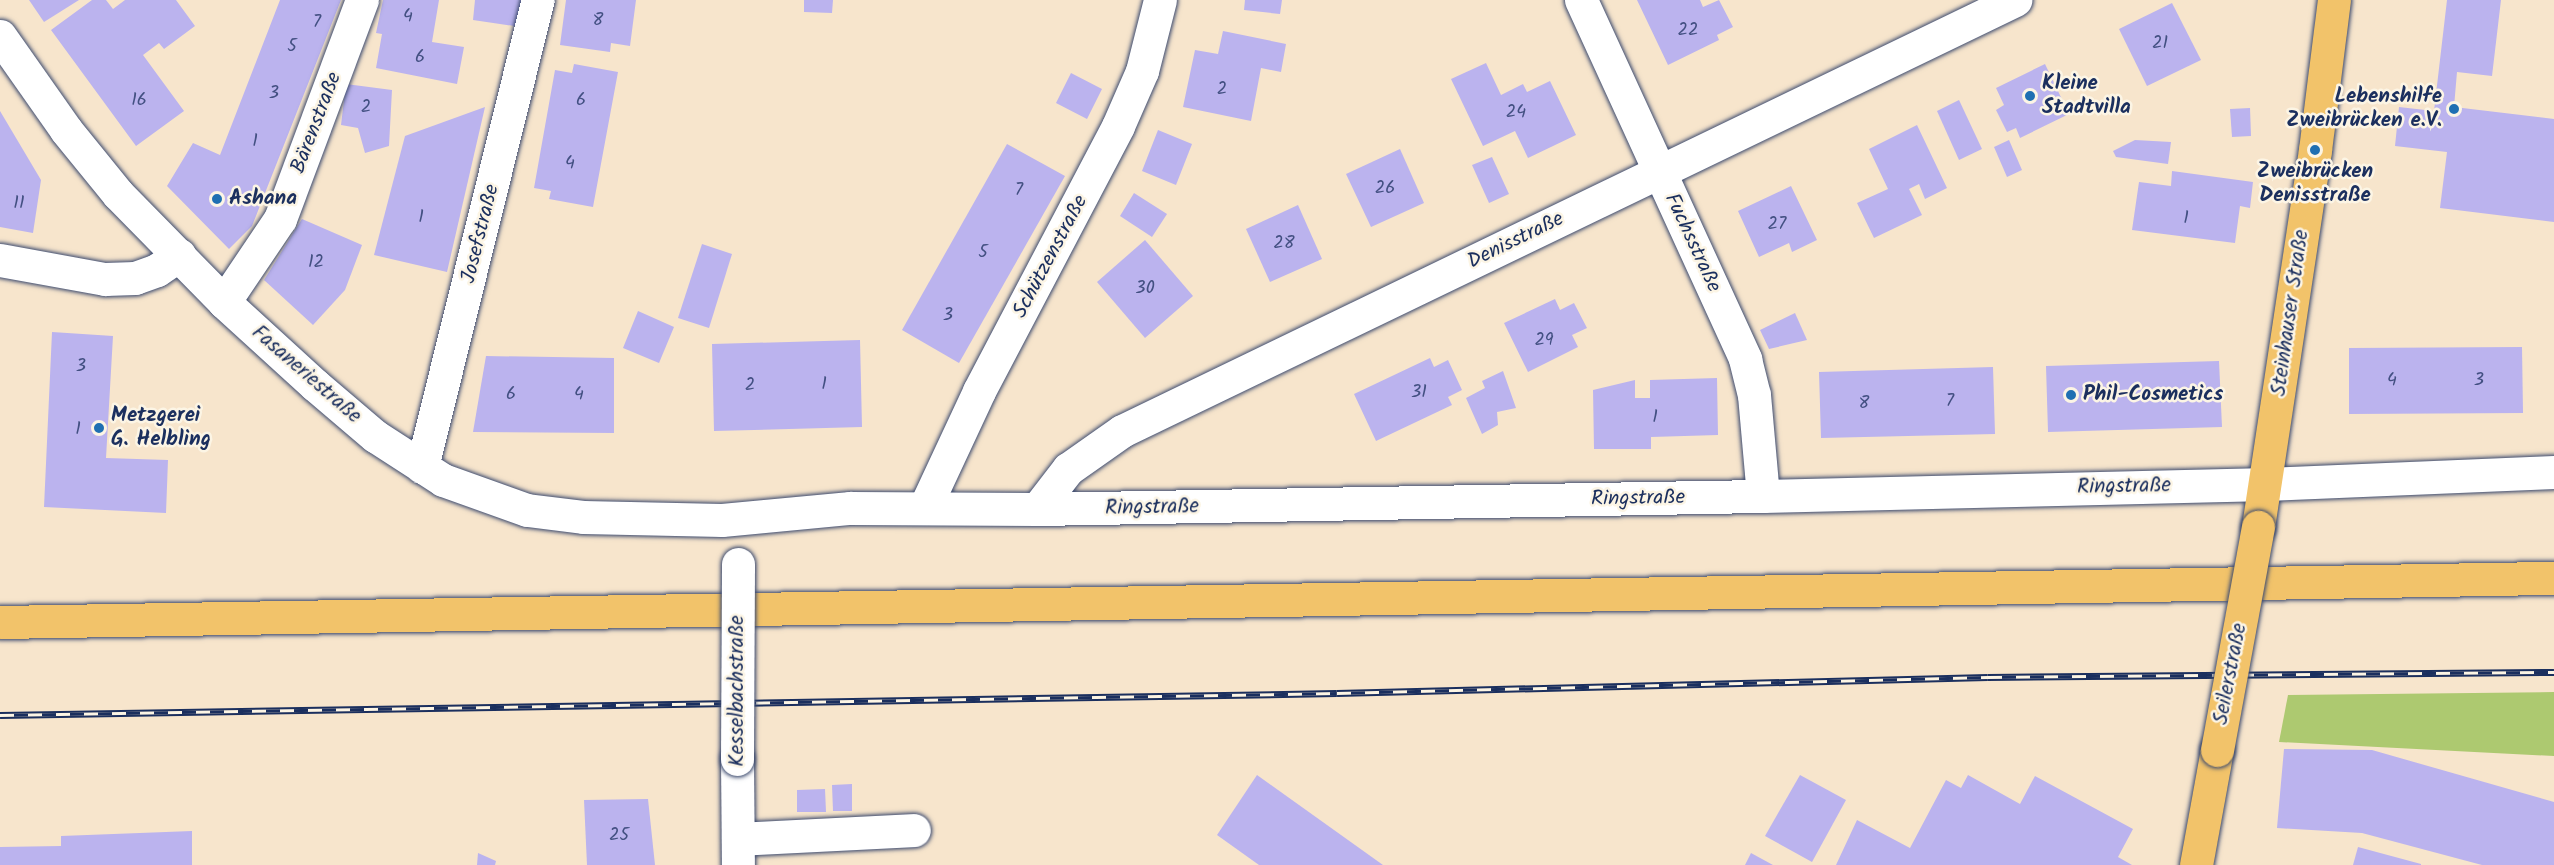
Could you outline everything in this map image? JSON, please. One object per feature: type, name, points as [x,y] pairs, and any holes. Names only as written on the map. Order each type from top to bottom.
[{"type":"main road","name":"Steinhauser Straße","points":[[2266,484],[2334,0]]},
{"type":"main road","name":"Seilerstraße","points":[[2196,865],[2266,484]]},
{"type":"main road","points":[[0,622],[2554,578]]},
{"type":"street","name":"Bärenstraße","points":[[224,302],[280,219],[362,0]]},
{"type":"street","name":"Josefstraße","points":[[422,467],[538,0]]},
{"type":"street","name":"Schützenstraße","points":[[925,507],[979,391],[1118,126],[1142,71],[1160,0]]},
{"type":"street","name":"Fuchsstraße","points":[[1581,0],[1744,359],[1754,394],[1763,496]]},
{"type":"street","name":"Denisstraße","points":[[1037,509],[1068,468],[1122,431],[2015,0]]},
{"type":"street","name":"Fasaneriestraße","points":[[0,36],[96,167],[224,302],[375,436],[422,467],[482,497],[527,510],[583,517],[722,520]]},
{"type":"street","points":[[0,260],[105,279],[135,278],[157,270],[179,255]]},
{"type":"street","name":"Ringstraße","points":[[722,520],[850,508],[1037,509],[1763,496],[2266,484],[2554,472]]},
{"type":"street","name":"Kesselbachstraße","points":[[722,520],[735,544],[738,564],[738,852]]},
{"type":"street","points":[[738,852],[914,830]]},
{"type":"green space","points":[[2554,692],[2554,756],[2279,742],[2288,695]]},
{"type":"building","points":[[29,0],[79,0],[44,22]]},
{"type":"building","points":[[92,0],[106,0],[113,9],[125,0],[176,0],[195,26],[164,49],[159,43],[143,55],[184,111],[136,146],[51,30]]},
{"type":"building","points":[[280,0],[341,0],[252,226],[229,249],[167,186],[193,143],[220,155]]},
{"type":"building","points":[[383,0],[439,0],[432,42],[464,47],[457,84],[376,68],[382,34],[376,33]]},
{"type":"building","points":[[475,0],[525,0],[521,27],[473,20]]},
{"type":"building","points":[[566,0],[636,0],[630,46],[611,43],[610,52],[560,45]]},
{"type":"building","points":[[804,0],[833,0],[832,13],[804,12]]},
{"type":"building","points":[[1245,0],[1282,0],[1280,14],[1244,10]]},
{"type":"building","points":[[1637,0],[1700,0],[1703,7],[1719,0],[1733,27],[1717,35],[1719,40],[1668,65]]},
{"type":"building","name":"Lebenshilfe Zweibrücken e.V.","points":[[2447,0],[2501,0],[2492,76],[2457,72],[2454,107],[2554,119],[2554,222],[2440,208],[2447,152],[2395,146],[2399,107],[2434,111]]},
{"type":"building","points":[[2172,3],[2201,60],[2147,86],[2119,29]]},
{"type":"building","points":[[1223,31],[1286,44],[1281,72],[1261,68],[1251,121],[1183,107],[1195,50],[1218,54]]},
{"type":"building","points":[[1486,63],[1501,95],[1523,84],[1527,92],[1550,81],[1576,135],[1528,158],[1515,131],[1483,146],[1451,79]]},
{"type":"building","points":[[574,64],[618,72],[593,207],[549,199],[551,191],[534,188],[555,70],[572,73]]},
{"type":"building","name":"Kleine Stadtvilla","points":[[2045,64],[2069,114],[2020,138],[2016,128],[2007,132],[1996,110],[2004,105],[1996,88]]},
{"type":"building","points":[[1071,73],[1102,89],[1087,119],[1056,103]]},
{"type":"building","points":[[346,84],[392,90],[389,146],[365,153],[358,128],[341,125]]},
{"type":"building","points":[[1959,100],[1982,149],[1959,160],[1937,111]]},
{"type":"building","points":[[485,107],[447,272],[374,255],[405,136]]},
{"type":"building","points":[[2250,108],[2251,136],[2232,137],[2230,109]]},
{"type":"building","points":[[0,111],[41,180],[33,233],[0,227]]},
{"type":"building","points":[[1917,125],[1947,188],[1925,199],[1919,184],[1909,189],[1922,215],[1874,238],[1857,203],[1888,189],[1869,149]]},
{"type":"building","points":[[1158,130],[1192,144],[1176,185],[1142,171]]},
{"type":"building","points":[[2009,140],[2022,170],[2007,177],[1994,147]]},
{"type":"building","points":[[2135,140],[2171,142],[2168,164],[2116,157],[2113,151]]},
{"type":"building","points":[[1007,144],[1065,176],[959,363],[902,330]]},
{"type":"building","points":[[1400,149],[1424,203],[1371,227],[1346,174]]},
{"type":"building","points":[[1492,157],[1509,194],[1489,203],[1472,165]]},
{"type":"building","points":[[2172,171],[2253,182],[2250,208],[2240,206],[2235,243],[2132,230],[2139,182],[2171,186]]},
{"type":"building","points":[[1791,186],[1817,240],[1792,252],[1789,243],[1759,257],[1738,211]]},
{"type":"building","points":[[1134,193],[1167,214],[1152,237],[1120,216]]},
{"type":"building","points":[[1298,205],[1322,259],[1270,282],[1246,229]]},
{"type":"building","points":[[302,219],[362,245],[345,290],[313,325],[264,280]]},
{"type":"building","points":[[1145,240],[1193,296],[1145,338],[1097,282]]},
{"type":"building","points":[[702,244],[732,254],[709,328],[678,318]]},
{"type":"building","points":[[1555,299],[1560,310],[1574,303],[1587,328],[1572,335],[1578,347],[1528,372],[1504,323]]},
{"type":"building","points":[[638,311],[674,327],[659,363],[623,348]]},
{"type":"building","points":[[1795,313],[1807,340],[1769,349],[1760,330]]},
{"type":"building","points":[[52,332],[113,336],[106,458],[168,460],[166,513],[44,507]]},
{"type":"building","points":[[860,340],[862,427],[714,431],[712,344]]},
{"type":"building","points":[[2522,347],[2523,413],[2349,414],[2349,348]]},
{"type":"building","points":[[486,356],[614,358],[614,433],[473,432]]},
{"type":"building","points":[[1430,358],[1434,367],[1448,360],[1462,390],[1448,397],[1452,405],[1376,441],[1354,394]]},
{"type":"building","points":[[2219,361],[2222,427],[2048,432],[2046,366]]},
{"type":"building","points":[[1993,367],[1995,434],[1821,438],[1819,372]]},
{"type":"building","points":[[1503,371],[1516,408],[1497,412],[1498,425],[1482,434],[1466,398],[1485,388],[1482,381]]},
{"type":"building","points":[[1717,378],[1718,435],[1651,437],[1651,449],[1594,449],[1593,390],[1635,380],[1635,398],[1650,398],[1650,380]]},
{"type":"building","points":[[2284,749],[2372,750],[2554,802],[2554,865],[2482,865],[2362,833],[2277,828]]},
{"type":"building","points":[[1257,775],[1383,865],[1259,865],[1217,835]]},
{"type":"building","points":[[1800,775],[1846,800],[1812,862],[1765,836]]},
{"type":"building","points":[[1968,775],[2020,804],[2035,776],[2133,829],[2118,857],[2132,865],[1836,865],[1857,820],[1910,848],[1946,780],[1961,788]]},
{"type":"building","points":[[852,784],[852,811],[833,811],[832,785]]},
{"type":"building","points":[[825,789],[826,812],[797,812],[797,790]]},
{"type":"building","points":[[648,799],[655,865],[587,865],[584,800]]},
{"type":"building","points":[[192,831],[192,865],[0,865],[0,847],[61,846],[61,836]]},
{"type":"building","points":[[2358,847],[2421,864],[2421,865],[2353,865]]},
{"type":"building","points":[[478,853],[496,861],[495,865],[477,865]]},
{"type":"building","points":[[1751,853],[1773,865],[1745,865]]},
{"type":"railway","points":[[0,715],[1337,693],[1988,677],[2554,672]]},
{"type":"place","name":"Kleine Stadtvilla","points":[[2030,96]]},
{"type":"place","name":"Lebenshilfe Zweibrücken e.V.","points":[[2454,109]]},
{"type":"place","name":"Zweibrücken Denisstraße","points":[[2315,150]]},
{"type":"place","name":"Ashana","points":[[217,199]]},
{"type":"place","name":"Phil-Cosmetics","points":[[2071,395]]},
{"type":"place","name":"Metzgerei G. Helbling","points":[[99,428]]}]
